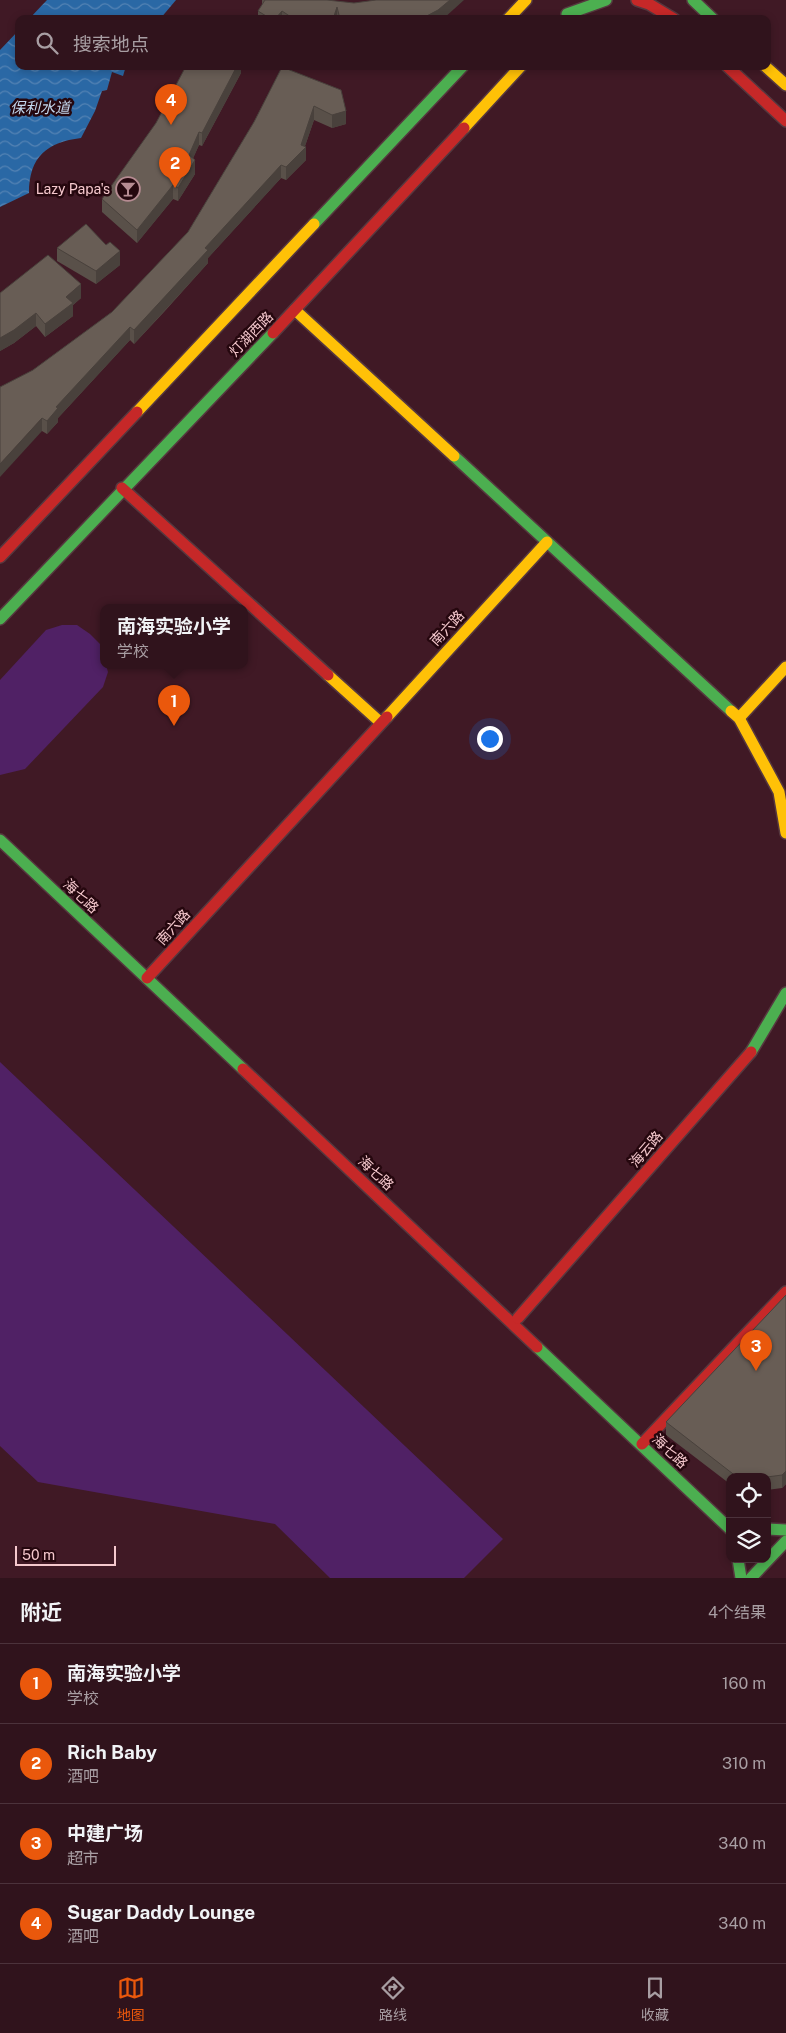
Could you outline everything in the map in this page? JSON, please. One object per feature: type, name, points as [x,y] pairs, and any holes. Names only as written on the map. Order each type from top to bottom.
[{"type":"main road","points":[[512,15],[526,0]]},
{"type":"main road","points":[[567,15],[578,0]]},
{"type":"main road","points":[[570,15],[606,0]]},
{"type":"main road","points":[[637,0],[649,4],[669,15]]},
{"type":"main road","points":[[660,0],[673,15]]},
{"type":"main road","points":[[696,2],[709,15]]},
{"type":"main road","points":[[0,557],[459,70]]},
{"type":"main road","name":"灯湖西路","points":[[0,619],[122,488],[295,310],[516,70]]},
{"type":"main road","points":[[731,70],[786,121]]},
{"type":"main road","points":[[769,70],[786,85]]},
{"type":"main road","points":[[295,310],[739,718],[779,792],[786,834]]},
{"type":"main road","points":[[122,488],[380,722]]},
{"type":"main road","name":"南六路","points":[[149,976],[547,542]]},
{"type":"main road","points":[[739,718],[786,667]]},
{"type":"main road","name":"海七路","points":[[0,830],[149,976],[644,1442],[726,1514]]},
{"type":"main road","name":"海七路","points":[[0,840],[518,1318],[726,1525]]},
{"type":"main road","name":"海云路","points":[[518,1318],[756,1047],[786,993]]},
{"type":"main road","points":[[644,1442],[786,1292]]},
{"type":"main road","points":[[771,1530],[786,1530]]},
{"type":"main road","points":[[751,1578],[786,1540]]},
{"type":"main road","points":[[739,1563],[741,1578]]},
{"type":"shaded area","points":[[62,625],[77,625],[100,644],[100,669],[107,669],[108,672],[103,687],[25,769],[0,775],[0,680],[46,630]]},
{"type":"shaded area","points":[[0,1062],[503,1539],[464,1578],[330,1578],[275,1524],[38,1482],[0,1446]]},
{"type":"water","points":[[47,0],[176,0],[163,15],[33,15]]},
{"type":"water","name":"保利水道","points":[[15,34],[15,70],[125,70],[123,76],[112,72],[107,90],[102,91],[95,111],[81,138],[59,143],[42,153],[32,170],[29,193],[0,207],[0,50]]},
{"type":"building","points":[[265,0],[327,0],[354,3],[376,0],[450,0],[429,15],[339,15],[337,7],[334,15],[288,15],[282,11],[278,15],[264,15],[258,11]]},
{"type":"building","points":[[184,70],[235,70],[202,133],[199,132],[189,155],[195,160],[178,188],[173,185],[137,230],[102,199],[156,123]]},
{"type":"building","points":[[280,70],[290,70],[341,90],[346,111],[332,115],[314,106],[301,145],[306,147],[286,167],[281,165],[205,248],[208,250],[134,330],[130,327],[56,407],[58,408],[47,421],[42,418],[0,464],[0,387],[33,370],[112,312],[188,232],[254,122]]},
{"type":"building","points":[[86,224],[106,245],[110,242],[120,251],[96,271],[57,248]]},
{"type":"building","points":[[48,255],[81,284],[66,297],[73,303],[45,324],[36,313],[0,338],[0,293]]},
{"type":"building","points":[[786,1295],[786,1471],[782,1475],[771,1476],[771,1473],[732,1473],[666,1422]]},
{"type":"traffic: fast","points":[[567,14],[606,0]]},
{"type":"traffic: fast","points":[[693,0],[709,15]]},
{"type":"traffic: fast","points":[[314,224],[459,70]]},
{"type":"traffic: fast","points":[[0,619],[273,333]]},
{"type":"traffic: fast","points":[[454,456],[731,711]]},
{"type":"traffic: fast","points":[[0,840],[243,1069]]},
{"type":"traffic: fast","points":[[751,1052],[786,993]]},
{"type":"traffic: fast","points":[[537,1347],[726,1525]]},
{"type":"traffic: fast","points":[[771,1529],[786,1530]]},
{"type":"traffic: fast","points":[[751,1578],[786,1541]]},
{"type":"traffic: fast","points":[[739,1563],[741,1578]]},
{"type":"traffic: slow","points":[[512,15],[526,0]]},
{"type":"traffic: slow","points":[[464,128],[517,70]]},
{"type":"traffic: slow","points":[[769,70],[786,85]]},
{"type":"traffic: slow","points":[[137,412],[314,224]]},
{"type":"traffic: slow","points":[[295,310],[454,456]]},
{"type":"traffic: slow","points":[[387,717],[547,542]]},
{"type":"traffic: slow","points":[[739,718],[786,667]]},
{"type":"traffic: slow","points":[[328,675],[380,722]]},
{"type":"traffic: slow","points":[[731,711],[739,718],[779,792],[786,833]]},
{"type":"traffic: jam","points":[[637,0],[649,4],[667,15]]},
{"type":"traffic: jam","points":[[731,70],[786,121]]},
{"type":"traffic: jam","points":[[273,333],[464,128]]},
{"type":"traffic: jam","points":[[0,557],[137,412]]},
{"type":"traffic: jam","points":[[122,488],[328,675]]},
{"type":"traffic: jam","points":[[147,978],[387,717]]},
{"type":"traffic: jam","points":[[518,1318],[751,1052]]},
{"type":"traffic: jam","points":[[243,1069],[537,1347]]},
{"type":"traffic: jam","points":[[642,1444],[786,1292]]},
{"type":"place","name":"Sugar Daddy Lounge","points":[[171,125]]},
{"type":"place","name":"Rich Baby","points":[[175,188]]},
{"type":"place","name":"Lazy Papa's","points":[[128,189]]},
{"type":"place","name":"南海实验小学","points":[[174,726]]},
{"type":"place","name":"中建广场","points":[[756,1371]]}]
